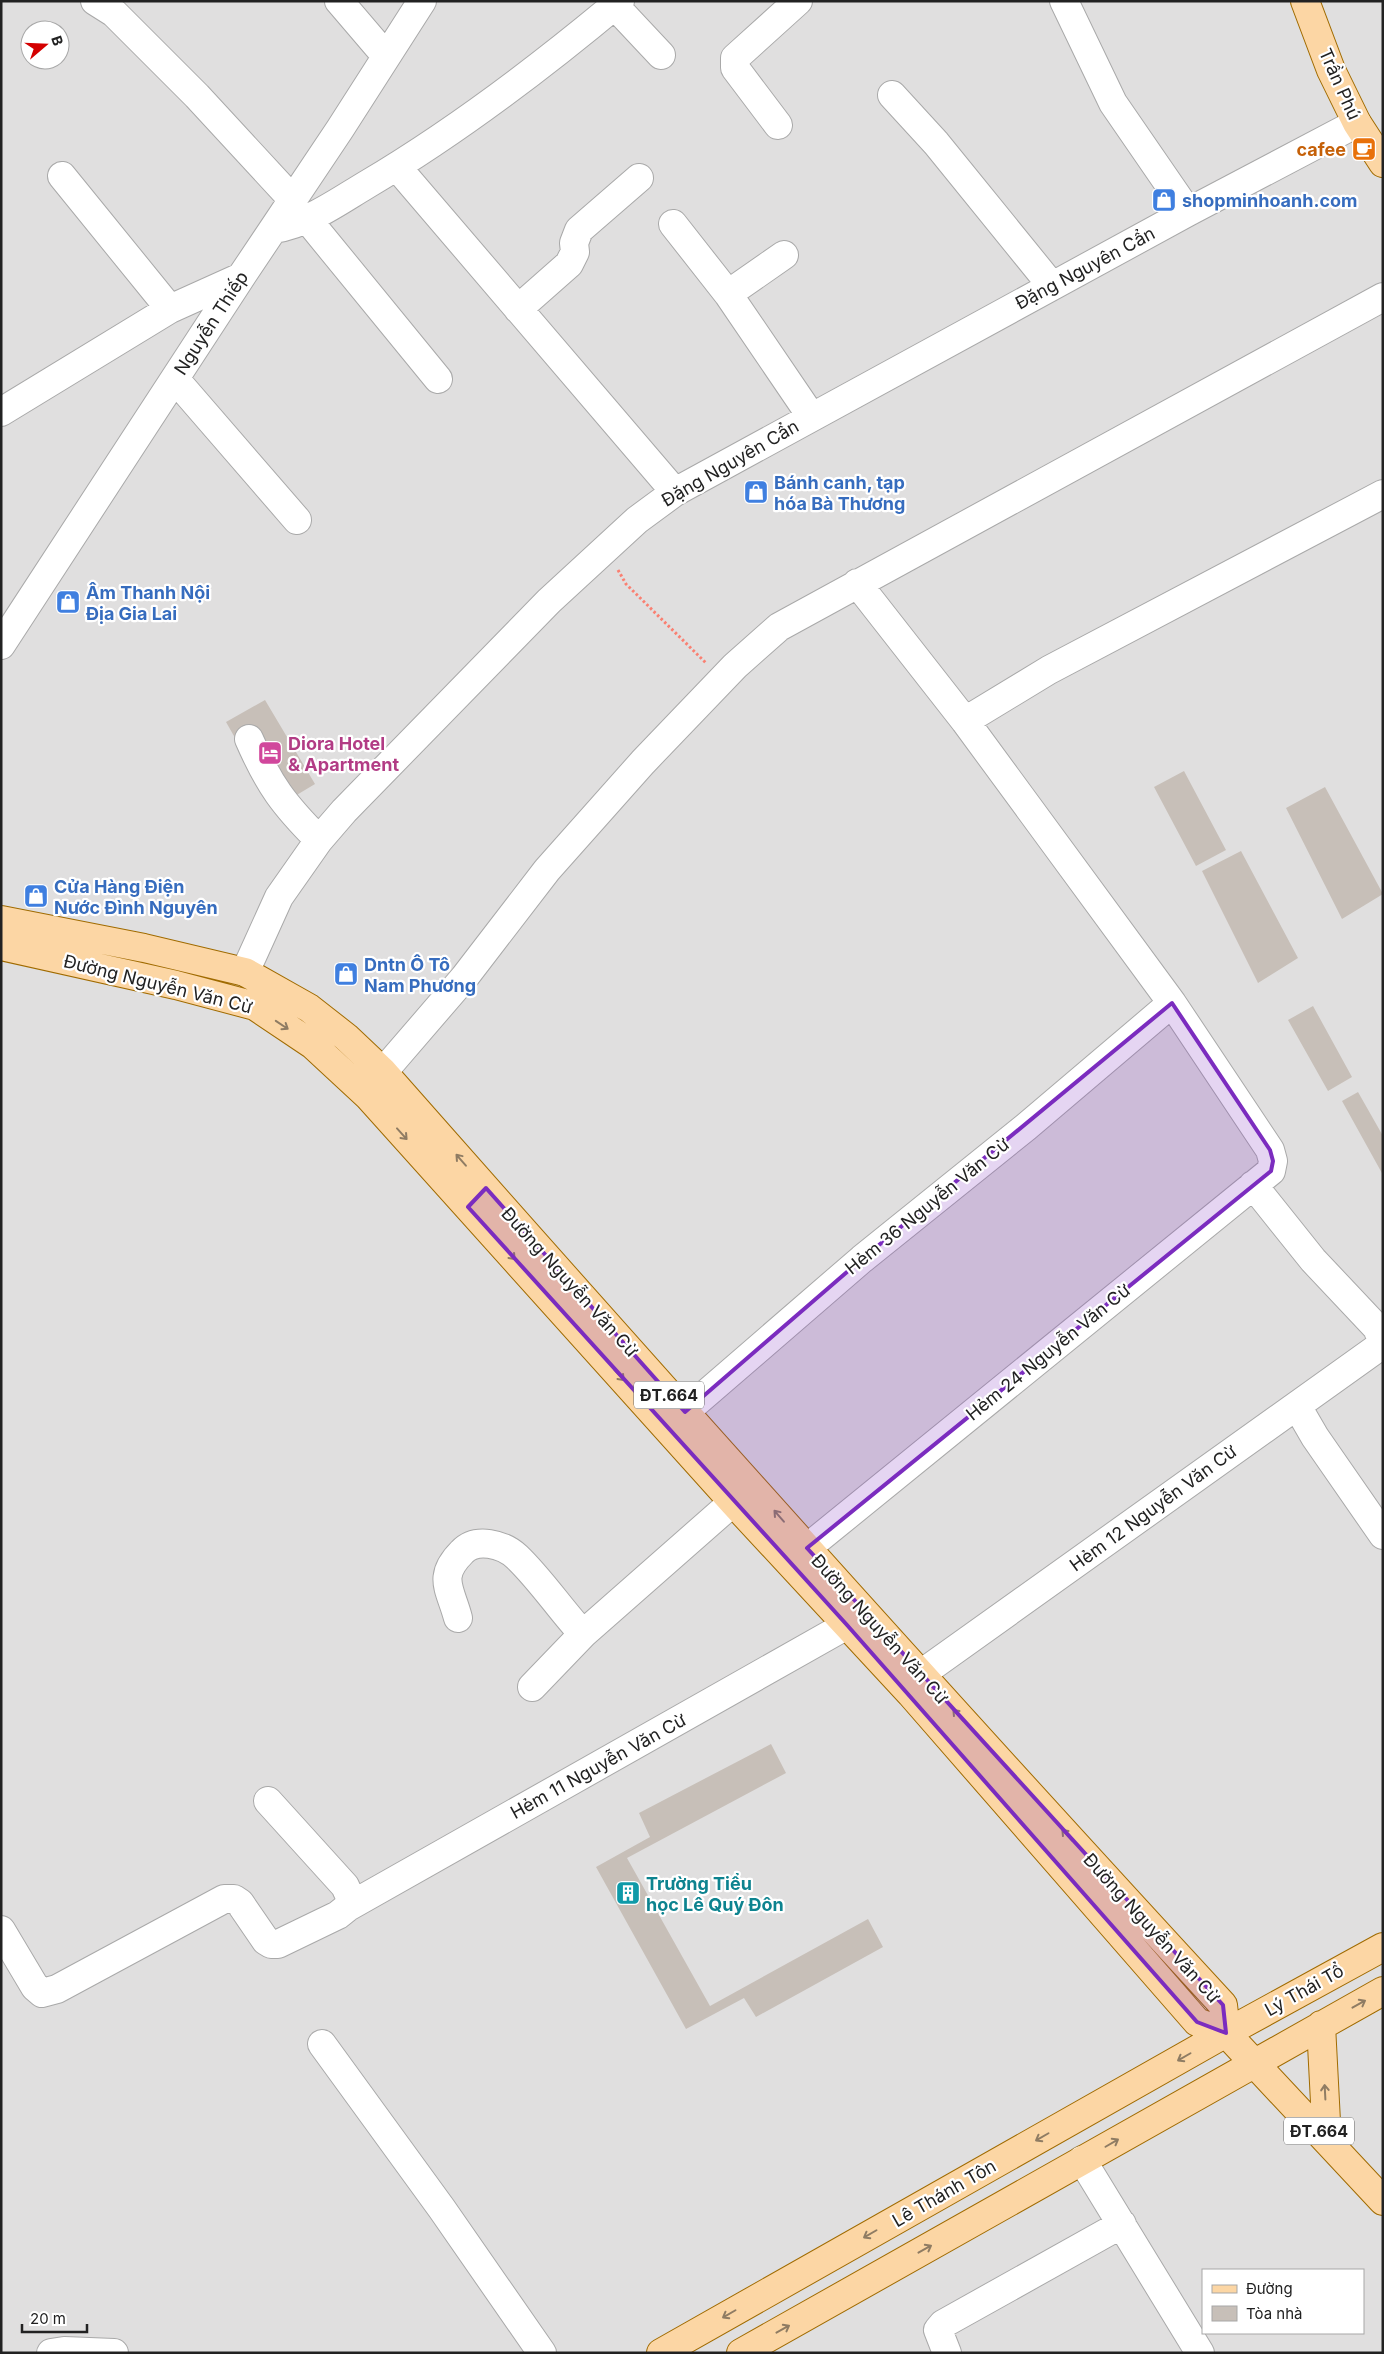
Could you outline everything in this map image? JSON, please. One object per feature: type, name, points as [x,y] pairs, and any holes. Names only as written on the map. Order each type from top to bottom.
[{"type":"main road","name":"Trần Phú","points":[[1305,1],[1331,70],[1357,123],[1383,163]]},
{"type":"main road","name":"Đường Nguyễn Văn Cừ","points":[[1,920],[144,948],[245,972],[309,1008],[346,1037],[383,1072],[477,1198],[733,1502],[856,1618],[921,1674],[1223,2005],[1226,2033],[1197,2022],[924,1709],[856,1618],[807,1548],[685,1412],[477,1198],[312,1045],[255,1006],[176,984],[1,946]]},
{"type":"main road","name":"Lý Thái Tổ","points":[[1226,2033],[1383,1947]]},
{"type":"main road","points":[[741,2353],[1383,1991]]},
{"type":"main road","points":[[1321,2025],[1327,2141]]},
{"type":"main road","name":"ĐT.664","points":[[1226,2033],[1383,2201]]},
{"type":"main road","name":"Lê Thánh Tôn","points":[[661,2353],[1226,2033]]},
{"type":"street","points":[[95,1],[114,13],[190,89],[301,210],[438,379]]},
{"type":"street","points":[[339,1],[386,56]]},
{"type":"street","name":"Nguyễn Thiếp","points":[[1,645],[240,277],[274,228],[301,210],[386,56],[422,1]]},
{"type":"street","points":[[778,125],[735,68],[734,63],[736,58],[798,1]]},
{"type":"street","points":[[1064,1],[1113,104],[1188,212]]},
{"type":"street","points":[[301,210],[397,167],[554,56],[617,4],[661,56]]},
{"type":"street","points":[[892,95],[936,143],[1052,286]]},
{"type":"street","name":"Đặng Nguyên Cẩn","points":[[245,972],[278,897],[319,840],[344,811],[549,601],[637,520],[675,492],[811,416],[1357,123]]},
{"type":"street","points":[[397,167],[675,492]]},
{"type":"street","points":[[62,176],[170,308]]},
{"type":"street","points":[[518,310],[569,264],[579,230],[639,178]]},
{"type":"street","points":[[673,224],[728,294],[811,416]]},
{"type":"street","points":[[728,294],[784,256]]},
{"type":"street","points":[[1,412],[170,308],[240,277]]},
{"type":"street","points":[[383,1072],[464,978],[547,870],[643,762],[722,679],[779,627],[1383,297]]},
{"type":"street","points":[[175,379],[297,520]]},
{"type":"street","points":[[965,721],[1049,670],[1383,494]]},
{"type":"street","points":[[857,583],[965,721],[1172,1003]]},
{"type":"street","points":[[248,739],[276,792],[319,840]]},
{"type":"street","name":"Hẻm 24 Nguyễn Văn Cừ","points":[[807,1548],[1270,1171],[1273,1160],[1270,1150],[1172,1003]]},
{"type":"street","name":"Hẻm 36 Nguyễn Văn Cừ","points":[[685,1412],[862,1259],[1026,1126],[1172,1003]]},
{"type":"street","points":[[1253,1186],[1313,1260],[1376,1328],[1382,1340]]},
{"type":"street","name":"Hẻm 12 Nguyễn Văn Cừ","points":[[921,1674],[1376,1349],[1382,1340]]},
{"type":"street","points":[[1297,1406],[1315,1437],[1383,1534]]},
{"type":"street","points":[[532,1687],[582,1634],[733,1502]]},
{"type":"street","points":[[458,1618],[446,1577],[447,1569],[464,1549],[481,1543],[497,1546],[516,1556],[582,1634]]},
{"type":"street","name":"Hẻm 11 Nguyễn Văn Cừ","points":[[1,1930],[35,1987],[42,1993],[48,1993],[224,1899],[234,1899],[240,1903],[266,1941],[271,1944],[278,1944],[338,1915],[348,1907],[856,1618]]},
{"type":"street","points":[[268,1801],[345,1886],[350,1897],[348,1907]]},
{"type":"street","points":[[322,2044],[442,2209],[542,2353]]},
{"type":"street","points":[[1082,2160],[1122,2224],[1195,2351]]},
{"type":"street","points":[[947,2353],[938,2330],[943,2324],[1122,2224]]},
{"type":"street","points":[[51,2353],[64,2351],[114,2353]]},
{"type":"path","points":[[608,546],[613,561],[626,584],[722,679]]},
{"type":"highlighted area","points":[[1172,1003],[1270,1150],[1273,1161],[1271,1171],[807,1548],[1223,2005],[1226,2033],[1197,2022],[847,1625],[468,1207],[486,1188],[685,1412],[862,1259]]},
{"type":"shaded area","points":[[1,1],[1383,1],[1383,2353],[1,2353]]},
{"type":"building","name":"Diora Hotel & Apartment","points":[[265,700],[315,784],[275,808],[226,722]]},
{"type":"building","points":[[1184,771],[1226,850],[1196,866],[1154,787]]},
{"type":"building","points":[[1325,787],[1383,894],[1342,919],[1286,808]]},
{"type":"building","points":[[1241,851],[1298,958],[1258,983],[1202,871]]},
{"type":"building","points":[[1313,1006],[1352,1077],[1328,1091],[1288,1020]]},
{"type":"building","points":[[1358,1092],[1383,1136],[1383,1175],[1342,1101]]},
{"type":"building","name":"Trường Tiểu học Lê Quý Đôn","points":[[771,1744],[786,1773],[627,1858],[710,2006],[868,1919],[883,1947],[756,2017],[744,1998],[686,2029],[596,1867],[650,1837],[639,1813]]},
{"type":"place","name":"cafee","points":[[1364,149]]},
{"type":"place","name":"shopminhoanh.com","points":[[1164,200]]},
{"type":"place","name":"Bánh canh, tạp hóa Bà Thương","points":[[756,492]]},
{"type":"place","name":"Âm Thanh Nội Địa Gia Lai","points":[[68,602]]},
{"type":"place","name":"Diora Hotel & Apartment","points":[[270,753]]},
{"type":"place","name":"Cửa Hàng Điện Nước Đình Nguyên","points":[[36,896]]},
{"type":"place","name":"Dntn Ô Tô Nam Phương","points":[[346,974]]},
{"type":"place","name":"Trường Tiểu học Lê Quý Đôn","points":[[628,1893]]}]
